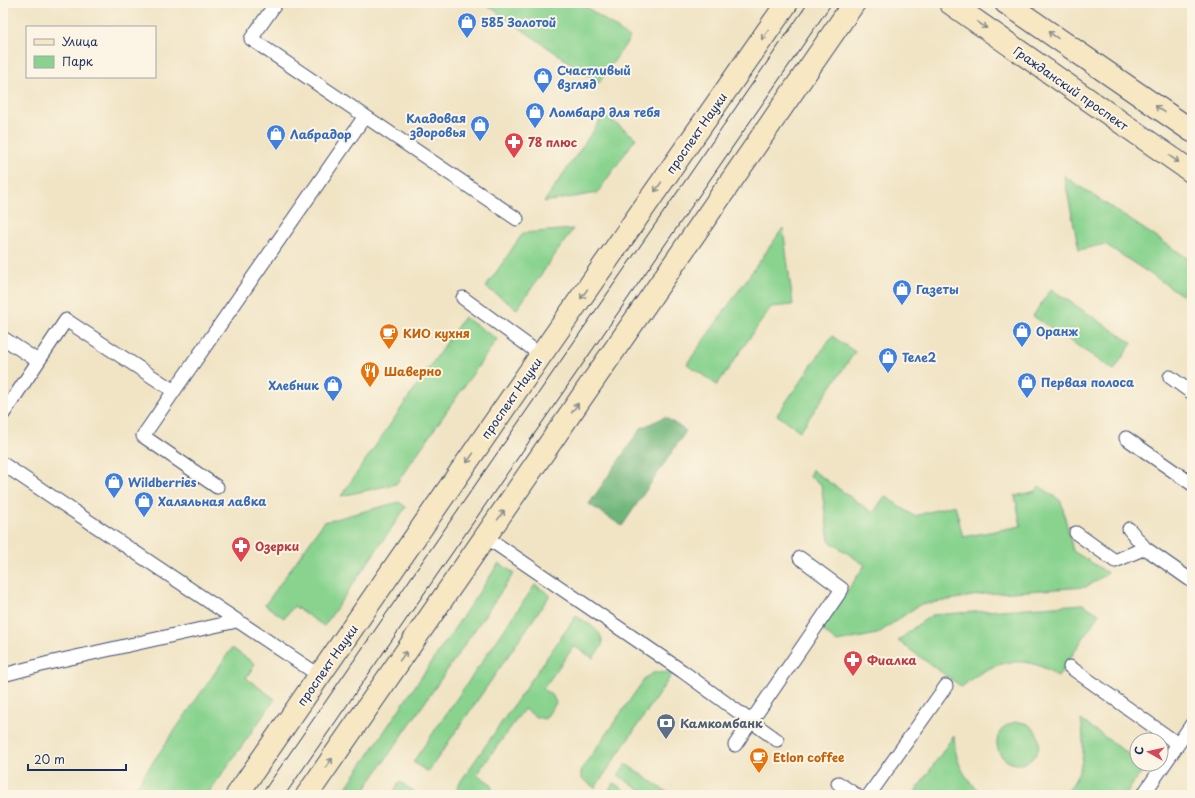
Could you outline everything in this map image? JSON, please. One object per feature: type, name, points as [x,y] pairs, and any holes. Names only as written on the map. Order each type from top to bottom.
[{"type":"main road","name":"проспект Науки","points":[[237,795],[541,355],[788,3]]},
{"type":"main road","points":[[307,795],[854,3]]},
{"type":"main road","name":"Гражданский проспект","points":[[950,3],[1192,172]]},
{"type":"main road","points":[[1006,3],[1192,131]]},
{"type":"lane","points":[[276,3],[251,39],[517,219]]},
{"type":"lane","points":[[217,487],[143,436],[365,116]]},
{"type":"lane","points":[[463,298],[541,355]]},
{"type":"lane","points":[[3,414],[66,320],[174,391]]},
{"type":"lane","points":[[3,338],[38,361]]},
{"type":"lane","points":[[1170,377],[1192,393]]},
{"type":"lane","points":[[1126,438],[1192,484]]},
{"type":"lane","points":[[3,464],[320,676]]},
{"type":"lane","points":[[1129,529],[1145,548],[1192,581]]},
{"type":"lane","points":[[1076,533],[1115,561],[1145,548]]},
{"type":"lane","points":[[486,537],[752,721],[777,740]]},
{"type":"lane","points":[[735,744],[752,721],[810,633],[842,589],[800,558]]},
{"type":"lane","points":[[3,675],[53,662],[237,621]]},
{"type":"lane","points":[[1070,667],[1178,744]]},
{"type":"lane","points":[[869,795],[946,686]]},
{"type":"lane","points":[[1143,795],[1192,724]]},
{"type":"lane","points":[[838,783],[856,795]]},
{"type":"green space","points":[[484,3],[581,3],[630,38],[599,83]]},
{"type":"green space","points":[[604,115],[636,138],[597,193],[544,202]]},
{"type":"green space","points":[[1064,176],[1192,261],[1192,280],[1182,295],[1105,244],[1079,250]]},
{"type":"green space","points":[[783,228],[793,305],[771,307],[717,385],[687,364]]},
{"type":"green space","points":[[573,229],[517,309],[486,287],[523,233]]},
{"type":"green space","points":[[1051,289],[1132,343],[1114,370],[1033,316]]},
{"type":"green space","points":[[464,317],[497,339],[396,484],[341,496]]},
{"type":"green space","points":[[832,336],[855,352],[800,431],[777,415]]},
{"type":"green space","points":[[665,417],[686,431],[622,526],[589,504],[641,428]]},
{"type":"green space","points":[[812,470],[873,513],[885,496],[914,516],[955,505],[963,537],[1021,526],[1015,496],[1036,491],[1039,486],[1061,501],[1073,551],[1108,573],[1086,587],[984,594],[919,605],[877,634],[837,642],[821,629],[865,565],[829,541],[821,484],[809,476]]},
{"type":"green space","points":[[399,502],[406,507],[324,626],[294,606],[284,618],[265,605],[324,522]]},
{"type":"green space","points":[[499,563],[514,573],[361,795],[341,795]]},
{"type":"green space","points":[[535,585],[550,595],[428,772],[413,762]]},
{"type":"green space","points":[[1083,604],[1099,614],[1058,677],[1046,669],[1031,663],[1010,662],[989,668],[962,687],[898,641],[932,615]]},
{"type":"green space","points":[[576,616],[597,631],[602,640],[602,645],[593,658],[574,646],[543,689],[553,696],[556,703],[545,719],[536,717],[524,709],[477,774],[491,784],[493,795],[466,795],[456,788]]},
{"type":"green space","points":[[232,648],[255,664],[246,678],[275,699],[207,795],[130,795]]},
{"type":"green space","points":[[655,672],[673,673],[595,788],[581,778],[581,770],[646,677]]},
{"type":"green space","points":[[1081,720],[1129,754],[1129,772],[1142,772],[1125,795],[1062,795],[1076,779],[1080,770],[1083,740]]},
{"type":"green space","points":[[1014,722],[1022,722],[1030,725],[1036,731],[1039,743],[1036,755],[1030,761],[1022,764],[1014,764],[1006,761],[1000,755],[997,747],[997,739],[1000,731],[1006,725]]},
{"type":"green space","points":[[954,735],[956,753],[961,768],[982,795],[913,795]]},
{"type":"green space","points":[[626,764],[671,795],[647,795],[618,775]]},
{"type":"green space","points":[[400,782],[415,792],[413,795],[391,795]]},
{"type":"green space","points":[[614,783],[631,795],[605,795]]},
{"type":"tram line","points":[[261,795],[808,3]]},
{"type":"tram line","points":[[285,795],[832,3]]},
{"type":"place","name":"585 Золотой","points":[[467,39]]},
{"type":"place","name":"Счастливый взгляд","points":[[543,94]]},
{"type":"place","name":"Ломбард для тебя","points":[[535,129]]},
{"type":"place","name":"Кладовая здоровья","points":[[480,142]]},
{"type":"place","name":"Лабрадор","points":[[276,151]]},
{"type":"place","name":"78 плюс","points":[[514,159]]},
{"type":"place","name":"Газеты","points":[[902,306]]},
{"type":"place","name":"Оранж","points":[[1022,348]]},
{"type":"place","name":"КИО кухня","points":[[389,350]]},
{"type":"place","name":"Теле2","points":[[888,374]]},
{"type":"place","name":"Шаверно","points":[[370,388]]},
{"type":"place","name":"Первая полоса","points":[[1027,399]]},
{"type":"place","name":"Хлебник","points":[[333,402]]},
{"type":"place","name":"Wildberries","points":[[114,499]]},
{"type":"place","name":"Халяльная лавка","points":[[144,518]]},
{"type":"place","name":"Озерки","points":[[241,563]]},
{"type":"place","name":"Фиалка","points":[[853,677]]},
{"type":"place","name":"Камкомбанк","points":[[666,740]]},
{"type":"place","name":"Etlon coffee","points":[[759,774]]}]
